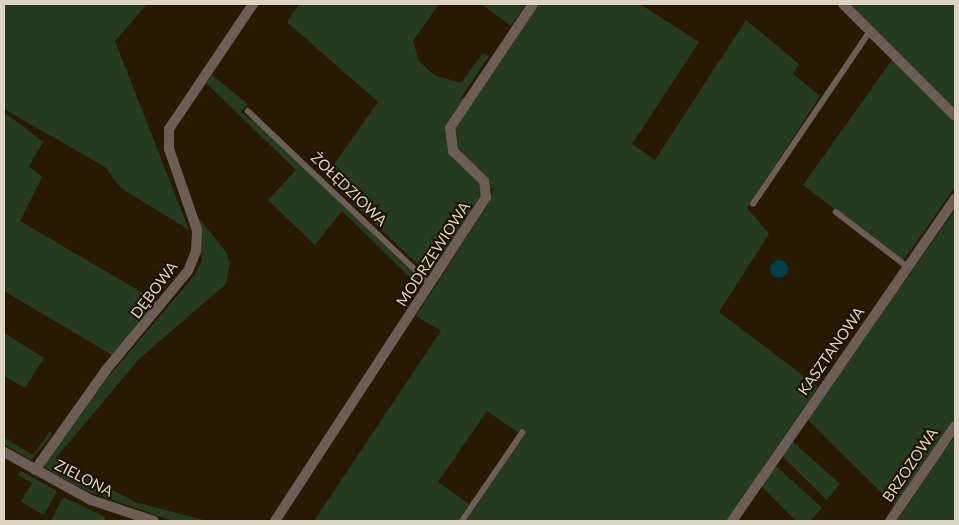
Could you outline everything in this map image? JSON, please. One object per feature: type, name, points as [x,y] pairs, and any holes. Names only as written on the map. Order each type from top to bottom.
[{"type":"street","name":"DĘBOWA","points":[[35,470],[106,370],[188,271],[196,251],[197,230],[169,149],[169,129],[253,4]]},
{"type":"street","name":"MODRZEWIOWA","points":[[275,521],[431,286],[486,197],[484,181],[452,151],[450,128],[534,4]]},
{"type":"street","points":[[843,4],[955,116]]},
{"type":"street","name":"KASZTANOWA","points":[[732,521],[955,199]]},
{"type":"street","name":"BRZOZOWA","points":[[890,521],[955,428]]},
{"type":"street","name":"ZIELONA","points":[[4,452],[110,508],[154,521]]},
{"type":"lane","points":[[753,204],[870,31]]},
{"type":"lane","name":"ŻOŁĘDZIOWA","points":[[248,111],[431,286]]},
{"type":"lane","points":[[836,212],[908,267]]},
{"type":"lane","points":[[462,521],[522,433]]},
{"type":"green space","points":[[4,4],[147,4],[115,41],[189,230],[121,188],[105,167],[4,109]]},
{"type":"green space","points":[[299,4],[439,4],[413,41],[419,61],[434,75],[461,83],[483,53],[489,56],[460,99],[474,96],[538,4],[640,4],[699,42],[632,144],[655,160],[746,20],[799,64],[793,74],[820,96],[747,208],[769,234],[719,312],[818,387],[726,521],[466,521],[523,436],[487,411],[438,482],[469,504],[458,521],[314,521],[441,331],[416,316],[488,204],[494,187],[483,195],[433,274],[426,272],[325,177],[378,102],[287,22]]},
{"type":"green space","points":[[481,4],[526,4],[511,26]]},
{"type":"green space","points":[[848,4],[955,4],[955,112]]},
{"type":"green space","points":[[892,60],[955,122],[955,187],[903,261],[803,185]]},
{"type":"green space","points":[[212,75],[248,104],[241,112],[271,135],[421,281],[422,289],[342,211],[315,245],[268,200],[296,170],[206,83]]},
{"type":"green space","points":[[4,112],[43,142],[29,166],[42,177],[20,221],[158,302],[114,356],[4,291]]},
{"type":"green space","points":[[955,210],[955,420],[895,506],[807,419]]},
{"type":"green space","points":[[197,216],[226,252],[230,263],[226,284],[139,359],[55,459],[135,502],[207,521],[173,521],[87,491],[46,469],[45,463],[108,377],[195,275],[202,260]]},
{"type":"green space","points":[[4,333],[44,358],[25,388],[4,376]]},
{"type":"green space","points":[[50,431],[52,435],[31,460],[4,444],[4,438],[33,455]]},
{"type":"green space","points":[[955,437],[955,521],[897,521],[941,455]]},
{"type":"green space","points":[[792,441],[840,484],[827,500],[781,455]]},
{"type":"green space","points":[[774,464],[822,508],[810,521],[796,521],[760,485]]},
{"type":"green space","points":[[21,471],[57,491],[44,515],[21,502],[32,483],[17,475]]},
{"type":"green space","points":[[63,497],[105,517],[105,521],[51,521]]},
{"type":"water","points":[[779,260],[787,265],[788,269],[783,277],[779,278],[771,273],[770,269],[775,261]]}]
